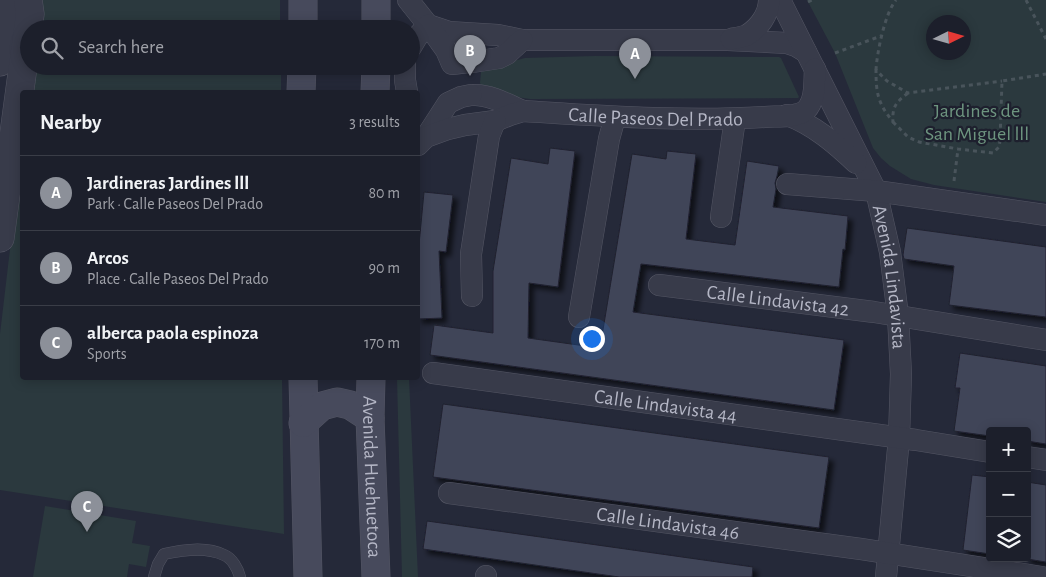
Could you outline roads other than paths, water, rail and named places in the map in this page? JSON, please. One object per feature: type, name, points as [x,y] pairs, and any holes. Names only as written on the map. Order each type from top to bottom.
[{"type":"main road","points":[[303,0],[303,20]]},
{"type":"main road","points":[[376,0],[376,20]]},
{"type":"main road","points":[[301,90],[302,75]]},
{"type":"main road","points":[[375,90],[376,75]]},
{"type":"main road","points":[[303,380],[308,577]]},
{"type":"main road","name":"Avenida Huehuetoca","points":[[371,380],[370,418],[376,577]]},
{"type":"main road","points":[[303,423],[322,406],[337,402],[350,405],[370,418]]},
{"type":"street","points":[[408,0],[446,50],[465,63],[500,58],[522,40]]},
{"type":"street","points":[[728,40],[746,35],[761,23],[769,6],[769,0]]},
{"type":"street","name":"Avenida Lindavista","points":[[780,0],[876,192],[890,252],[898,316],[901,374],[899,438],[886,577]]},
{"type":"street","points":[[0,62],[16,1],[30,14],[29,20]]},
{"type":"street","points":[[428,25],[449,32],[498,35],[522,40],[728,40],[787,44],[796,46],[810,61]]},
{"type":"street","points":[[420,34],[428,25]]},
{"type":"street","name":"Calle Paseos Del Prado","points":[[420,134],[495,121],[524,112],[735,119],[787,116],[797,114],[806,109],[812,100],[814,89],[810,61]]},
{"type":"street","points":[[448,103],[452,83],[465,63]]},
{"type":"street","points":[[0,238],[7,146],[20,71]]},
{"type":"street","points":[[405,75],[407,90]]},
{"type":"street","name":"Calle Paseos Del Prado","points":[[420,134],[448,103],[461,97],[481,95],[524,112]]},
{"type":"street","points":[[579,317],[615,116]]},
{"type":"street","name":"Calle Paseos Del Prado","points":[[787,116],[798,119],[834,142],[866,172]]},
{"type":"street","points":[[721,217],[735,119]]},
{"type":"street","points":[[472,296],[471,254],[490,136],[495,121]]},
{"type":"street","points":[[787,184],[876,192],[1046,215]]},
{"type":"street","name":"Calle Lindavista 42","points":[[659,285],[874,312],[1046,340]]},
{"type":"street","name":"Calle Lindavista 44","points":[[433,373],[986,451]]},
{"type":"street","points":[[1031,458],[1046,460]]},
{"type":"street","name":"Calle Lindavista 46","points":[[449,493],[861,549],[1042,577]]},
{"type":"lane","points":[[154,577],[158,564],[164,554],[180,551],[209,550],[226,555],[238,570],[240,577]]},
{"type":"place","name":"Arcos","points":[[470,76]]},
{"type":"place","name":"Jardineras Jardines lll","points":[[635,79]]},
{"type":"place","name":"alberca paola espinoza","points":[[87,532]]},
{"type":"park label","name":"Jardines de San Miguel lll","points":[[977,122]]}]
